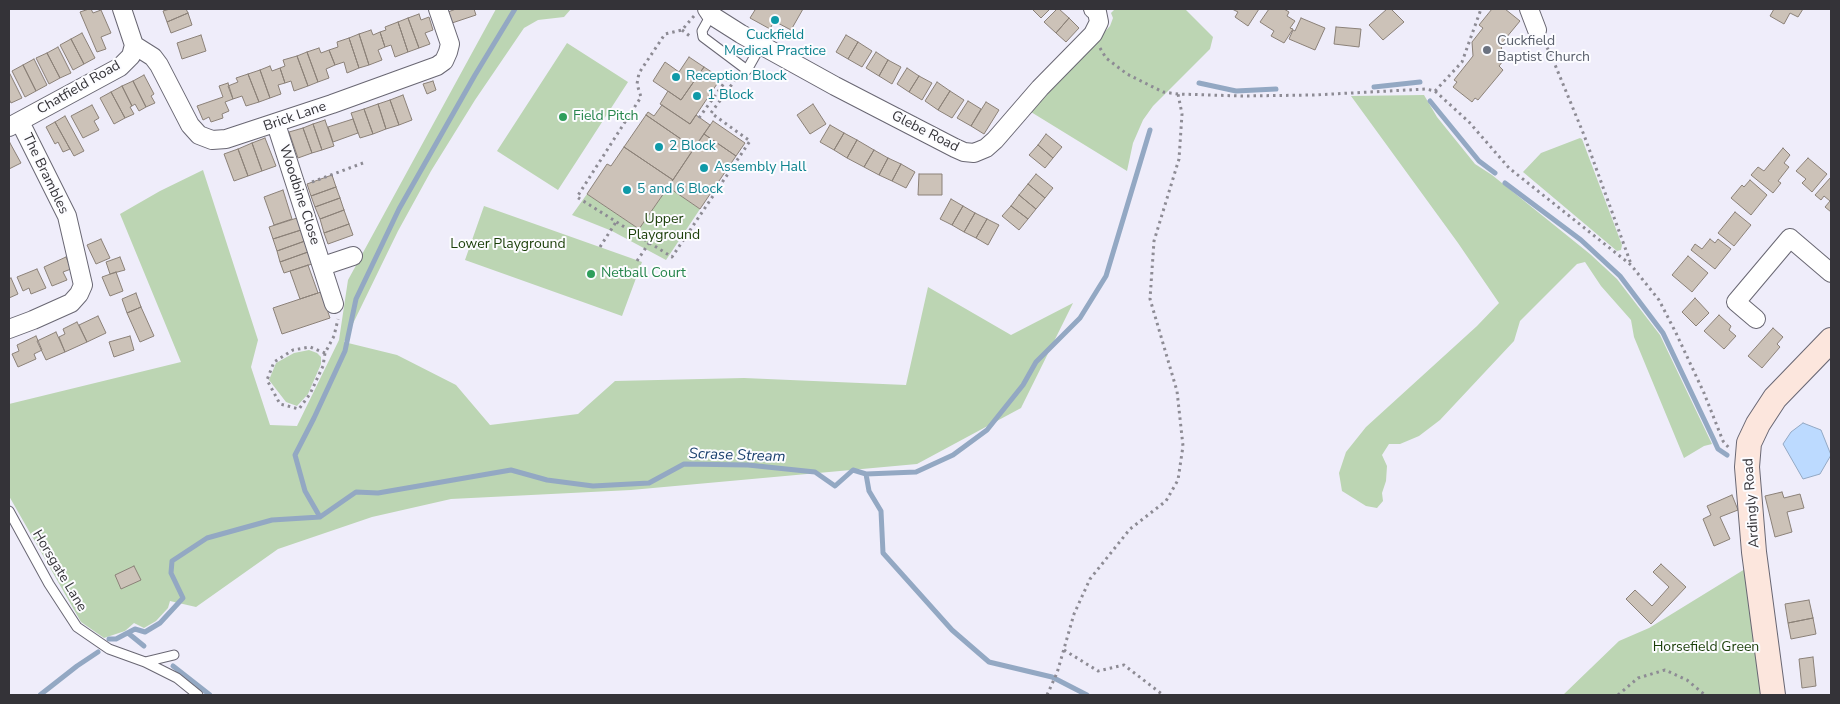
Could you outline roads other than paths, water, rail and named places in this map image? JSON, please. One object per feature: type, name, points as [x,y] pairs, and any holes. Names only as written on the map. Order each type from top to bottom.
[{"type":"street","points":[[122,9],[134,44]]},
{"type":"street","name":"Brick Lane","points":[[134,44],[152,57],[159,65],[182,111],[190,125],[199,135],[212,140],[226,139],[276,124],[438,66],[444,61],[450,44],[438,9]]},
{"type":"street","name":"Glebe Road","points":[[709,12],[761,45],[956,148],[964,152],[974,153],[986,148],[995,140],[1040,88],[1093,34],[1099,22],[1097,12],[1093,9]]},
{"type":"street","points":[[1529,9],[1537,30]]},
{"type":"street","name":"Chatfield Road","points":[[14,124],[120,67],[131,56],[134,44]]},
{"type":"street","name":"The Brambles","points":[[9,329],[71,303],[79,294],[83,285],[67,216],[14,124]]},
{"type":"street","name":"Woodbine Close","points":[[276,124],[334,304]]},
{"type":"street","points":[[1756,319],[1736,302],[1790,238],[1831,273]]},
{"type":"street","points":[[323,266],[353,256]]},
{"type":"street","name":"Ardingly Road","points":[[1773,695],[1754,552],[1747,467],[1749,443],[1758,424],[1775,398],[1831,340]]},
{"type":"lane","points":[[709,12],[702,31],[703,37],[747,70],[761,45]]},
{"type":"lane","name":"Horsgate Lane","points":[[9,511],[49,584],[77,627],[109,649],[145,662],[176,678],[198,695]]},
{"type":"lane","points":[[145,662],[174,654]]},
{"type":"water","points":[[1803,423],[1821,430],[1831,455],[1820,474],[1803,479],[1783,444],[1791,432]]},
{"type":"waterway","points":[[320,517],[305,491],[295,455],[345,351],[356,299],[399,209],[515,9]]},
{"type":"waterway","points":[[1374,87],[1420,82]]},
{"type":"waterway","points":[[1199,83],[1236,91],[1276,89]]},
{"type":"waterway","points":[[1430,101],[1479,161],[1495,173]]},
{"type":"waterway","points":[[866,474],[916,472],[953,455],[987,430],[1023,385],[1036,362],[1080,318],[1106,276],[1150,130]]},
{"type":"waterway","points":[[1505,183],[1581,240],[1620,276],[1663,333],[1718,449],[1727,455]]},
{"type":"waterway","name":"Scrase Stream","points":[[109,639],[116,639],[135,629],[145,632],[160,623],[183,598],[171,573],[172,561],[207,538],[272,520],[320,517],[356,492],[378,493],[511,470],[547,480],[593,486],[649,483],[684,464],[748,465],[815,472],[835,486],[853,470],[866,474],[869,491],[881,511],[883,553],[952,630],[989,662],[1052,677],[1087,695]]},
{"type":"waterway","points":[[128,633],[144,646]]},
{"type":"waterway","name":"Scrase Stream","points":[[40,695],[98,652]]},
{"type":"waterway","points":[[173,666],[210,695]]},
{"type":"place","name":"Cuckfield Medical Practice","points":[[775,20]]},
{"type":"place","name":"Cuckfield Baptist Church","points":[[1487,50]]},
{"type":"place","name":"Reception Block","points":[[676,77]]},
{"type":"place","name":"1 Block","points":[[697,96]]},
{"type":"place","name":"Field Pitch","points":[[563,117]]},
{"type":"place","name":"2 Block","points":[[659,147]]},
{"type":"place","name":"Assembly Hall","points":[[704,168]]},
{"type":"place","name":"5 and 6 Block","points":[[627,190]]},
{"type":"place","name":"Netball Court","points":[[591,274]]},
{"type":"park label","name":"Upper Playground","points":[[664,228]]},
{"type":"park label","name":"Lower Playground","points":[[508,245]]},
{"type":"park label","name":"Horsefield Green","points":[[1706,648]]}]
